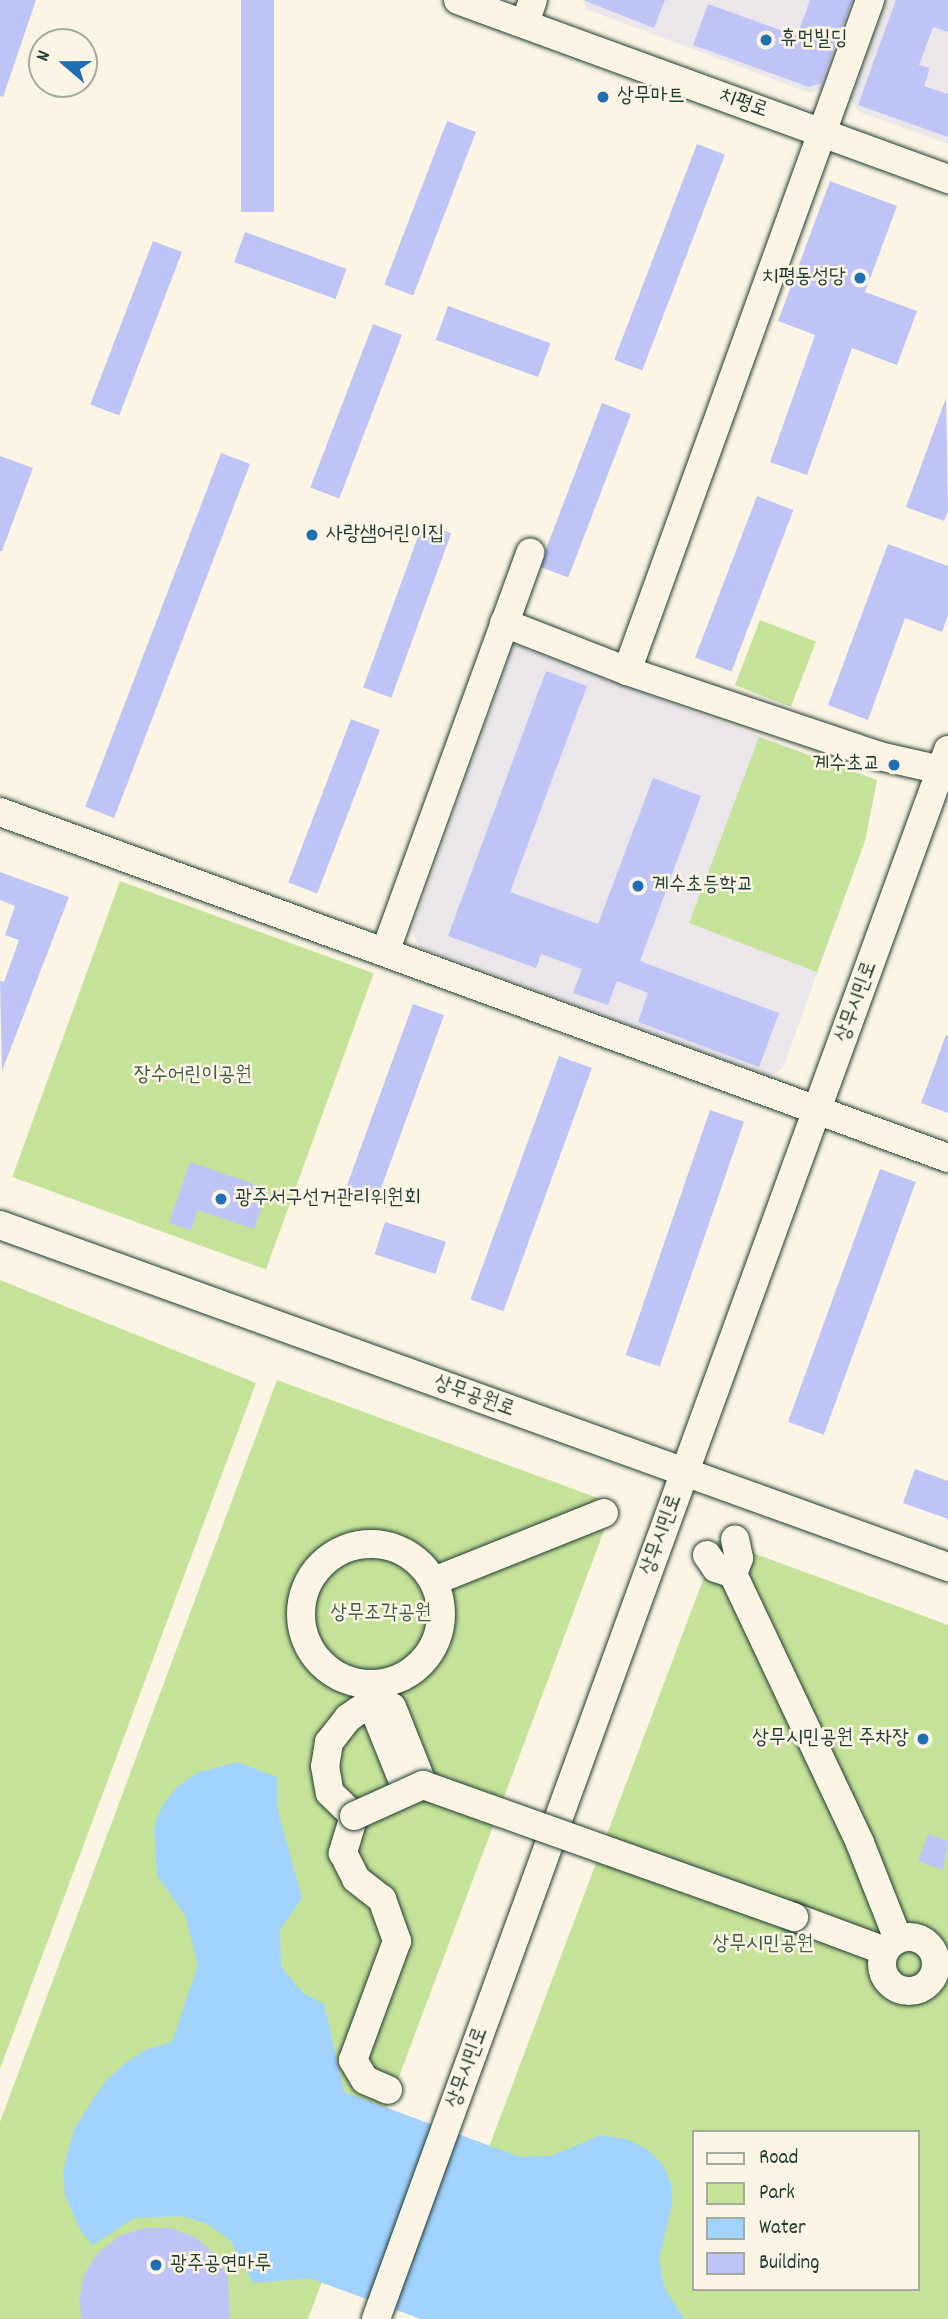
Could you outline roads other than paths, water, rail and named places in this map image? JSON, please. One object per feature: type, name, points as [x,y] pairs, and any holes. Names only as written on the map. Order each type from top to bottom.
[{"type":"street","name":"치평로","points":[[458,0],[529,12],[821,132],[948,179]]},
{"type":"street","points":[[627,671],[870,0]]},
{"type":"street","points":[[385,952],[530,553]]},
{"type":"street","points":[[504,623],[627,671],[879,756],[944,760]]},
{"type":"street","name":"상무시민로","points":[[376,2318],[944,760]]},
{"type":"street","points":[[0,813],[948,1158]]},
{"type":"street","name":"상무공원로","points":[[0,1224],[684,1474],[948,1567]]},
{"type":"street","points":[[434,1581],[604,1514]]},
{"type":"street","points":[[733,1574],[739,1558],[735,1539]]},
{"type":"street","points":[[350,1813],[330,1793],[325,1766],[329,1742],[348,1718],[376,1693],[419,1667],[433,1648],[441,1615],[434,1581],[419,1562],[400,1549],[366,1544],[333,1555],[316,1570],[304,1591],[300,1614],[304,1637],[315,1658],[332,1674],[376,1693],[411,1779],[794,1917],[892,1945],[925,1942],[942,1969],[928,1983],[904,1991],[884,1976],[892,1945],[860,1843],[733,1574],[716,1568],[707,1555]]},
{"type":"street","points":[[350,1813],[411,1779]]},
{"type":"street","points":[[350,1813],[343,1853],[356,1879],[382,1899],[397,1941],[354,2060],[365,2080],[388,2090]]},
{"type":"water","points":[[237,1762],[277,1777],[278,1811],[302,1898],[280,1930],[281,1967],[303,1993],[324,2004],[344,2092],[520,2157],[551,2156],[601,2135],[629,2140],[648,2150],[663,2165],[671,2184],[672,2205],[659,2258],[664,2287],[684,2319],[421,2319],[309,2278],[253,2283],[230,2240],[207,2224],[182,2216],[134,2218],[93,2245],[81,2232],[65,2195],[63,2170],[74,2129],[104,2083],[124,2064],[145,2050],[172,2042],[198,1965],[185,1915],[157,1875],[154,1828],[161,1808],[177,1787],[196,1773]]},
{"type":"place","name":"휴먼빌딩","points":[[766,40]]},
{"type":"place","name":"상무마트","points":[[603,97]]},
{"type":"place","name":"치평동성당","points":[[860,278]]},
{"type":"place","name":"사랑샘어린이집","points":[[312,535]]},
{"type":"place","name":"계수초교","points":[[894,765]]},
{"type":"place","name":"계수초등학교","points":[[638,886]]},
{"type":"place","name":"광주서구선거관리위원회","points":[[221,1199]]},
{"type":"place","name":"상무시민공원 주차장","points":[[923,1739]]},
{"type":"place","name":"광주공연마루","points":[[156,2265]]},
{"type":"park label","name":"장수어린이공원","points":[[193,1076]]},
{"type":"park label","name":"상무조각공원","points":[[381,1614]]},
{"type":"park label","name":"상무시민공원","points":[[763,1945]]}]
